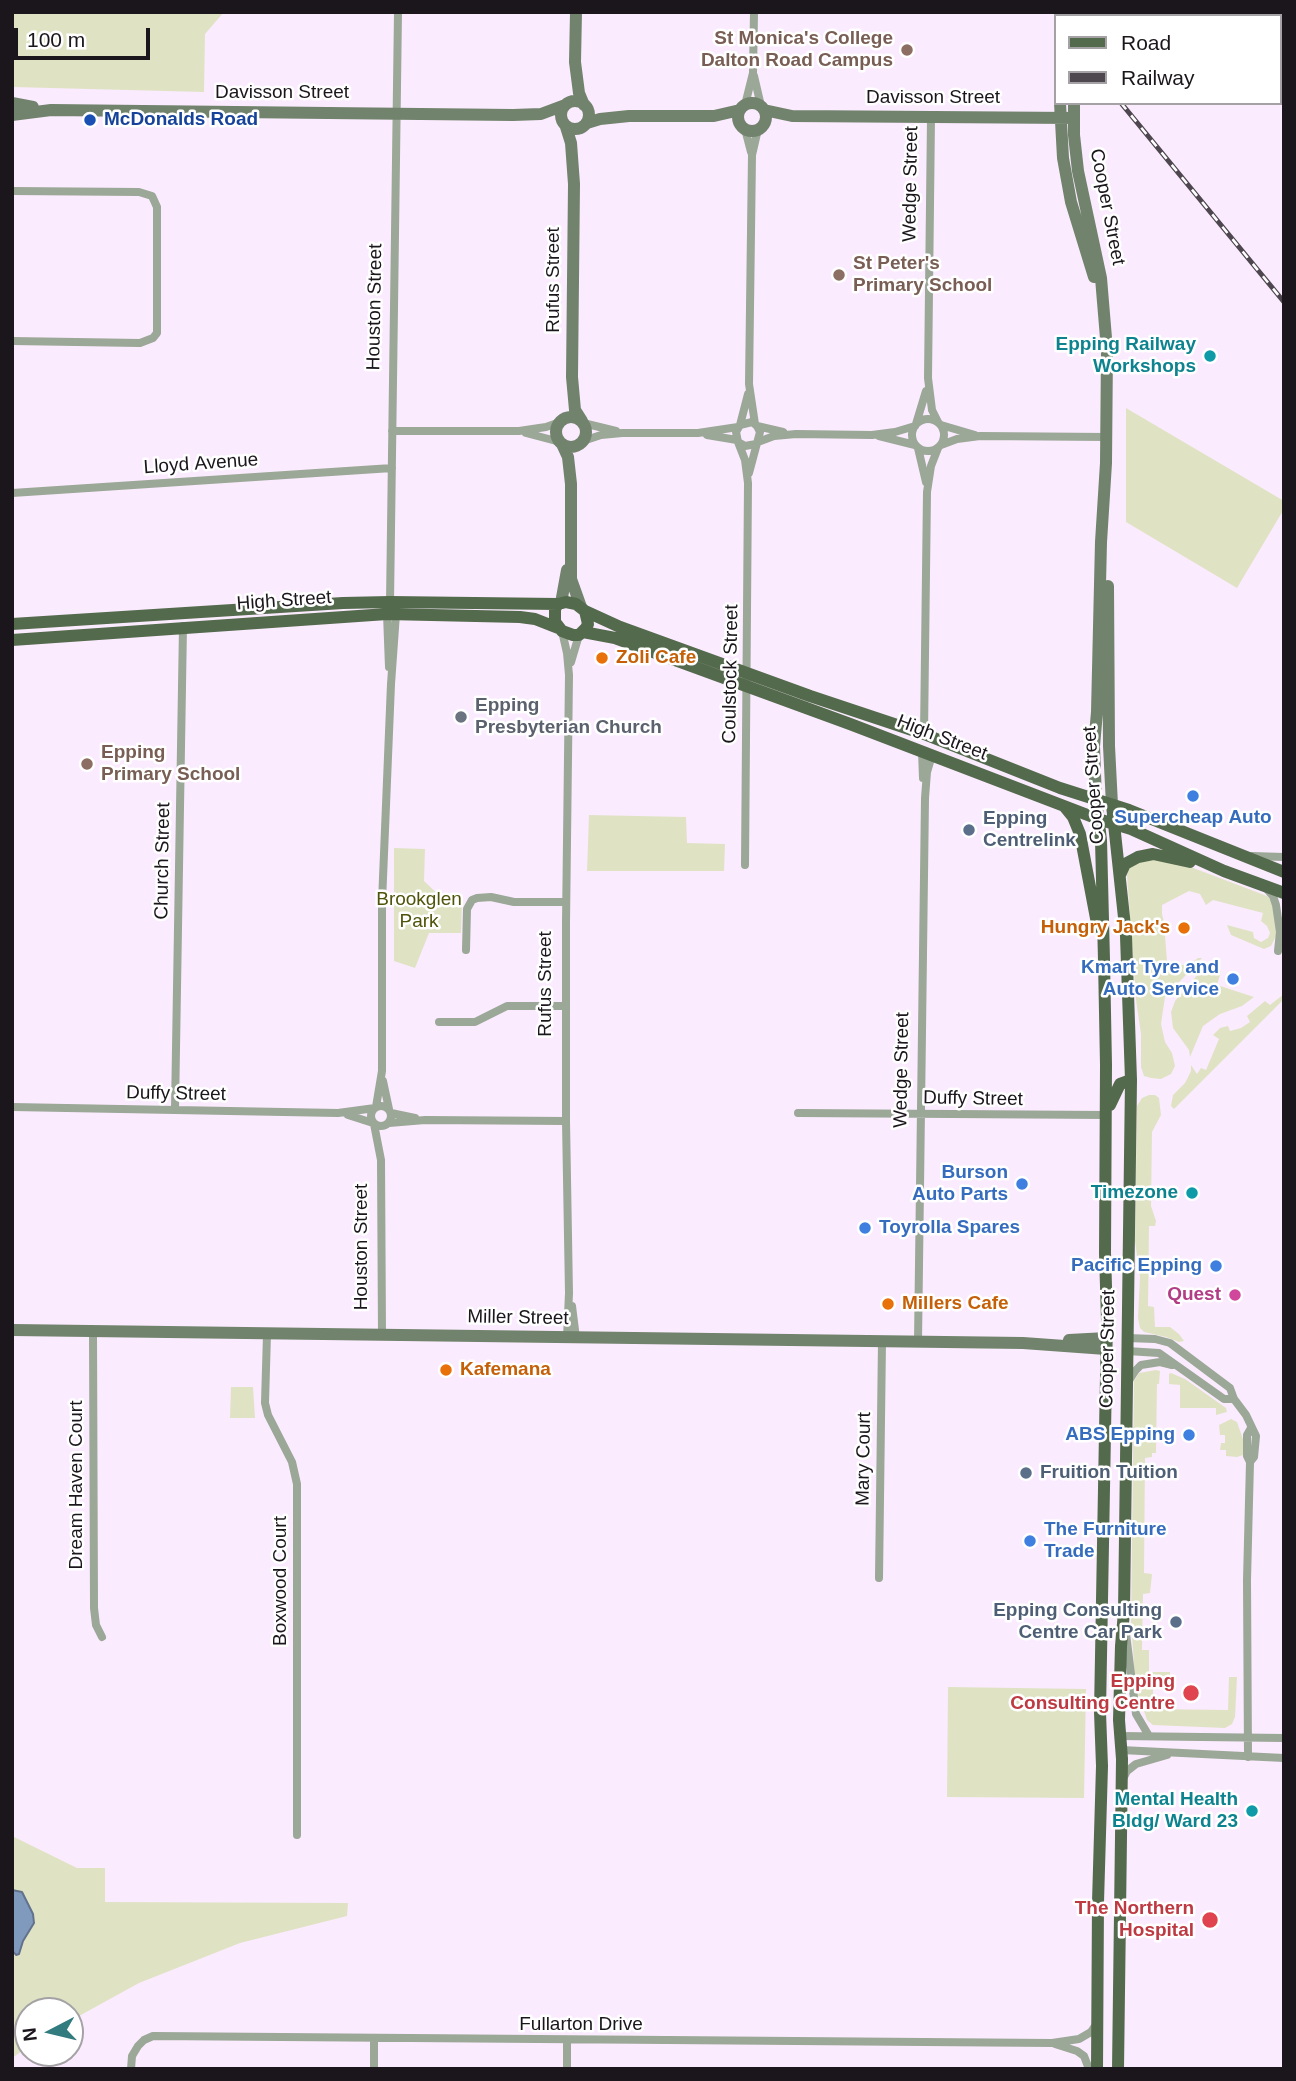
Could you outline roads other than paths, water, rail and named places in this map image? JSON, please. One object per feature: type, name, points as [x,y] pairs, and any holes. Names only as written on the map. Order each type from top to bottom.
[{"type":"main road","points":[[570,602],[583,609],[588,624],[581,634],[573,635],[560,630],[554,615],[559,604],[570,602]]},
{"type":"main road","name":"High Street","points":[[12,624],[183,621],[559,604]]},
{"type":"main road","name":"High Street","points":[[583,609],[620,627],[872,718],[924,734],[1129,810],[1284,872]]},
{"type":"main road","name":"High Street","points":[[391,610],[520,617],[536,619],[560,630]]},
{"type":"main road","name":"High Street","points":[[12,639],[183,621]]},
{"type":"main road","name":"High Street","points":[[581,634],[615,638],[746,686],[1115,824],[1224,871],[1284,893]]},
{"type":"main road","name":"Wedge Street","points":[[924,734],[927,753]]},
{"type":"main road","name":"Cooper Street","points":[[1094,2067],[1102,1750],[1100,1736],[1107,1344],[1104,960],[1101,840],[1096,800]]},
{"type":"main road","name":"Cooper Street","points":[[1112,805],[1129,1002],[1131,1080],[1124,1612],[1121,1647],[1118,2069]]},
{"type":"main road","points":[[1064,806],[1073,817],[1080,834],[1104,960]]},
{"type":"main road","points":[[1120,875],[1125,864],[1138,857],[1153,855],[1224,871]]},
{"type":"main road","points":[[1106,1115],[1120,1084],[1131,1080]]},
{"type":"main road","points":[[1107,1344],[1127,1344]]},
{"type":"main road","points":[[1100,1736],[1120,1736]]},
{"type":"main road","points":[[1102,1750],[1121,1750]]},
{"type":"main road","points":[[1094,2067],[1109,2045],[1118,2040]]},
{"type":"street","name":"Houston Street","points":[[376,1108],[382,1071],[382,913],[391,684],[398,12]]},
{"type":"street","points":[[575,62],[566,104],[560,113],[566,127],[578,130],[586,124],[589,116],[579,93],[575,62],[576,12]]},
{"type":"street","points":[[754,12],[749,120],[752,155],[749,384],[756,425],[761,432],[757,443]]},
{"type":"street","points":[[749,120],[766,114],[753,74]]},
{"type":"street","points":[[566,104],[576,101],[586,106]]},
{"type":"street","name":"Davisson Street","points":[[12,103],[51,110]]},
{"type":"street","name":"Davisson Street","points":[[749,120],[753,103],[792,117]]},
{"type":"street","name":"Davisson Street","points":[[12,115],[51,110],[513,115],[541,114],[566,104]]},
{"type":"street","name":"Cooper Street","points":[[1060,105],[1063,158],[1071,202],[1106,318]]},
{"type":"street","name":"Cooper Street","points":[[1074,105],[1079,171],[1098,259],[1106,318],[1108,704],[1112,805]]},
{"type":"street","name":"Davisson Street","points":[[586,106],[629,116]]},
{"type":"street","name":"Davisson Street","points":[[513,115],[566,127]]},
{"type":"street","name":"Davisson Street","points":[[586,124],[600,119],[629,116],[714,116],[749,120],[792,117],[1074,118]]},
{"type":"street","name":"Wedge Street","points":[[931,117],[928,378],[932,411],[939,423]]},
{"type":"street","name":"Rufus Street","points":[[574,184],[582,133],[586,124]]},
{"type":"street","name":"Rufus Street","points":[[566,127],[571,143],[574,184],[572,376],[575,410],[582,422]]},
{"type":"street","points":[[12,191],[139,192],[152,196],[157,208],[157,326],[153,338],[140,342],[12,341]]},
{"type":"street","name":"Rufus Street","points":[[561,421],[572,376]]},
{"type":"street","name":"Wedge Street","points":[[916,425],[928,378]]},
{"type":"street","points":[[737,441],[736,432],[749,384]]},
{"type":"street","points":[[392,431],[519,432],[546,427],[572,417],[622,433]]},
{"type":"street","points":[[698,433],[737,441],[749,447],[774,436],[872,435],[895,432],[929,419],[980,436]]},
{"type":"street","points":[[561,421],[556,434],[568,457],[571,484],[571,579],[583,609]]},
{"type":"street","points":[[571,484],[586,432],[582,422]]},
{"type":"street","points":[[519,432],[572,447],[601,435],[698,433],[739,426],[747,422],[796,434]]},
{"type":"street","points":[[939,423],[944,435],[939,446]]},
{"type":"street","points":[[916,425],[912,435],[917,446]]},
{"type":"street","points":[[872,435],[928,451],[957,439],[980,436],[1107,437]]},
{"type":"street","name":"Coulstock Street","points":[[737,441],[745,460],[748,483],[745,865]]},
{"type":"street","name":"Coulstock Street","points":[[748,483],[757,443]]},
{"type":"street","name":"Wedge Street","points":[[917,446],[927,492]]},
{"type":"street","name":"Wedge Street","points":[[924,734],[927,492],[931,466],[939,446]]},
{"type":"street","name":"Cooper Street","points":[[1096,800],[1094,746],[1101,542],[1107,463]]},
{"type":"street","name":"Lloyd Avenue","points":[[12,493],[392,468]]},
{"type":"street","points":[[559,604],[570,556]]},
{"type":"street","name":"Church Street","points":[[174,1109],[183,621]]},
{"type":"street","name":"Rufus Street","points":[[560,630],[567,653],[569,675],[566,1121],[572,1338]]},
{"type":"street","name":"Rufus Street","points":[[569,675],[581,634]]},
{"type":"street","name":"Wedge Street","points":[[918,1342],[927,753]]},
{"type":"street","points":[[1242,855],[1284,857]]},
{"type":"street","points":[[1265,887],[1273,896],[1276,905],[1280,932],[1278,951],[1284,942]]},
{"type":"street","points":[[466,950],[467,909],[472,900],[491,897],[514,902],[566,902]]},
{"type":"street","points":[[439,1022],[475,1022],[507,1006],[566,1006]]},
{"type":"street","name":"Houston Street","points":[[382,1071],[390,1111]]},
{"type":"street","points":[[425,1120],[390,1111],[383,1106],[376,1108],[371,1114],[374,1124],[383,1127],[425,1120],[566,1121]]},
{"type":"street","name":"Duffy Street","points":[[12,1107],[338,1113],[376,1108]]},
{"type":"street","points":[[389,1124],[390,1111]]},
{"type":"street","name":"Duffy Street","points":[[338,1113],[363,1118],[374,1124]]},
{"type":"street","name":"Duffy Street","points":[[798,1113],[1106,1115]]},
{"type":"street","name":"Houston Street","points":[[374,1124],[381,1160],[382,1335]]},
{"type":"street","name":"Houston Street","points":[[381,1160],[389,1124]]},
{"type":"street","name":"Miller Street","points":[[12,1330],[1107,1344]]},
{"type":"street","name":"Dream Haven Court","points":[[93,1331],[94,1608],[96,1625],[102,1637]]},
{"type":"street","name":"Boxwood Court","points":[[267,1334],[265,1403],[268,1415],[292,1462],[297,1484],[297,1835]]},
{"type":"street","points":[[1127,1344],[1163,1340],[1170,1343],[1230,1388],[1234,1399],[1247,1415],[1251,1428],[1247,1435],[1247,1456],[1250,1461],[1247,1580],[1248,1757]]},
{"type":"street","name":"Mary Court","points":[[878,1578],[882,1341]]},
{"type":"street","points":[[1127,1344],[1159,1353],[1224,1399],[1234,1399]]},
{"type":"street","points":[[1126,1385],[1141,1366],[1160,1362],[1175,1366]]},
{"type":"street","points":[[1124,1612],[1134,1703],[1139,1721],[1149,1736]]},
{"type":"street","points":[[1120,1736],[1284,1738]]},
{"type":"street","points":[[1121,1750],[1284,1758]]},
{"type":"street","points":[[1121,1783],[1131,1766],[1176,1753]]},
{"type":"street","name":"Fullarton Drive","points":[[131,2069],[132,2056],[138,2046],[153,2036],[1052,2043],[1079,2039],[1091,2032],[1097,2023]]},
{"type":"street","points":[[374,2039],[374,2069]]},
{"type":"street","points":[[567,2040],[567,2069]]},
{"type":"street","name":"Fullarton Drive","points":[[1052,2043],[1077,2051],[1094,2067]]},
{"type":"water","points":[[12,1890],[22,1892],[33,1914],[34,1923],[19,1954],[16,1955],[12,1950]]},
{"type":"railway","points":[[1123,105],[1284,302]]},
{"type":"place","name":"St Monica's College Dalton Road Campus","points":[[907,50]]},
{"type":"place","name":"McDonalds Road","points":[[90,120]]},
{"type":"place","name":"St Peter's Primary School","points":[[839,275]]},
{"type":"place","name":"Epping Railway Workshops","points":[[1210,356]]},
{"type":"place","name":"Zoli Cafe","points":[[602,658]]},
{"type":"place","name":"Epping Presbyterian Church","points":[[461,717]]},
{"type":"place","name":"Epping Primary School","points":[[87,764]]},
{"type":"place","name":"Supercheap Auto","points":[[1193,796]]},
{"type":"place","name":"Epping Centrelink","points":[[969,830]]},
{"type":"place","name":"Hungry Jack's","points":[[1184,928]]},
{"type":"place","name":"Kmart Tyre and Auto Service","points":[[1233,979]]},
{"type":"place","name":"Burson Auto Parts","points":[[1022,1184]]},
{"type":"place","name":"Timezone","points":[[1192,1193]]},
{"type":"place","name":"Toyrolla Spares","points":[[865,1228]]},
{"type":"place","name":"Pacific Epping","points":[[1216,1266]]},
{"type":"place","name":"Quest","points":[[1235,1295]]},
{"type":"place","name":"Millers Cafe","points":[[888,1304]]},
{"type":"place","name":"Kafemana","points":[[446,1370]]},
{"type":"place","name":"ABS Epping","points":[[1189,1435]]},
{"type":"place","name":"Fruition Tuition","points":[[1026,1473]]},
{"type":"place","name":"The Furniture Trade","points":[[1030,1541]]},
{"type":"place","name":"Epping Consulting Centre Car Park","points":[[1176,1622]]},
{"type":"place","name":"Epping Consulting Centre","points":[[1191,1693]]},
{"type":"place","name":"Mental Health Bldg/ Ward 23","points":[[1252,1811]]},
{"type":"place","name":"The Northern Hospital","points":[[1210,1920]]},
{"type":"park label","name":"Brookglen Park","points":[[419,911]]}]
